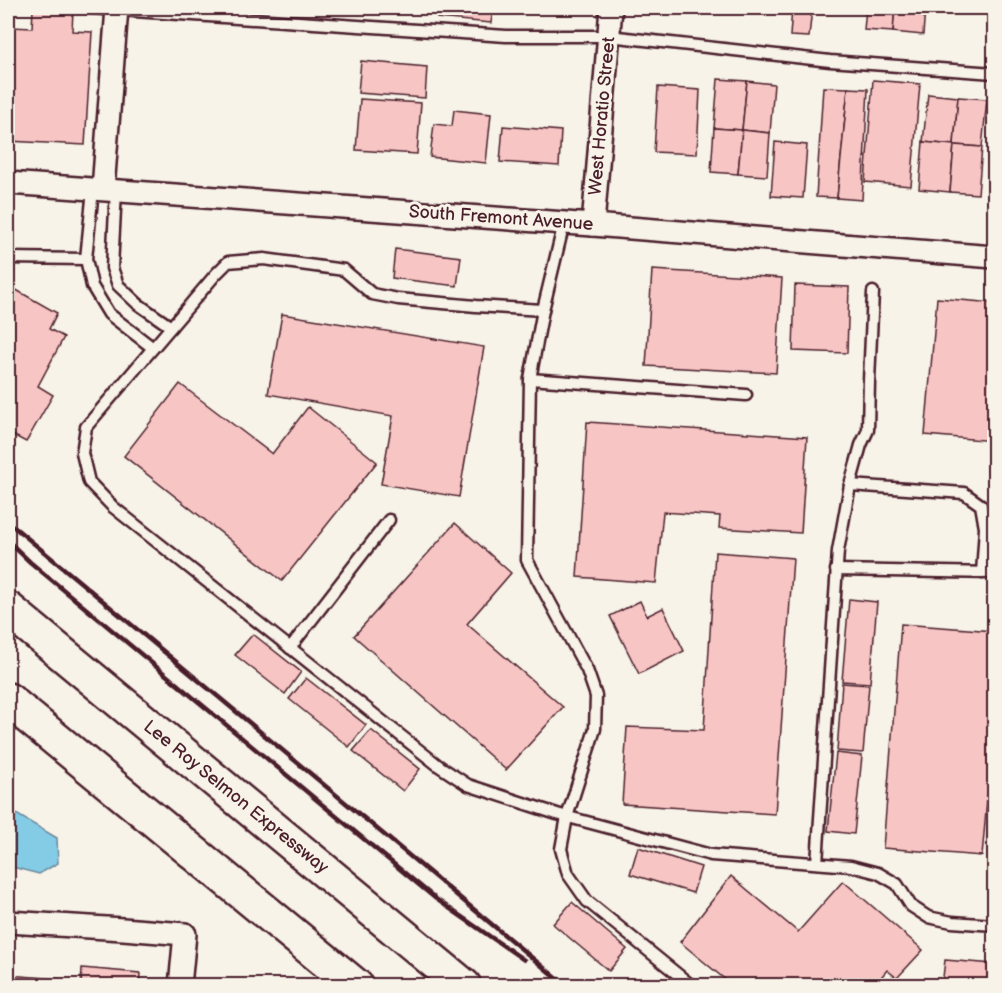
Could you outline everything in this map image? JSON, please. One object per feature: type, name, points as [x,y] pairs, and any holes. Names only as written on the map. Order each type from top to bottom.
[{"type":"highway","name":"Lee Roy Selmon Expressway","points":[[8,609],[464,986]]},
{"type":"highway","points":[[8,700],[356,986]]},
{"type":"street","name":"West Horatio Street","points":[[593,225],[611,8]]},
{"type":"street","points":[[104,190],[117,9]]},
{"type":"street","name":"South Fremont Avenue","points":[[8,183],[593,225],[994,257]]},
{"type":"street","points":[[8,922],[185,934],[180,986]]},
{"type":"lane","points":[[90,8],[506,36],[609,36],[830,61],[994,73]]},
{"type":"lane","points":[[104,190],[86,260],[92,286],[109,314],[153,348]]},
{"type":"lane","points":[[104,190],[112,268],[118,285],[138,304],[171,327]]},
{"type":"lane","points":[[564,223],[543,310],[530,379],[527,560],[587,670],[596,696],[595,729],[567,817],[561,849],[568,874],[587,901],[692,986]]},
{"type":"lane","points":[[8,258],[86,260]]},
{"type":"lane","points":[[543,310],[398,299],[372,294],[344,270],[264,259],[228,262],[86,427],[82,453],[90,482],[113,507],[439,766],[468,785],[567,817],[711,855],[851,866],[878,873],[897,884],[911,906],[928,917],[952,922],[994,925]]},
{"type":"lane","points":[[817,863],[836,570],[850,485],[861,445],[868,430],[873,292]]},
{"type":"lane","points":[[530,379],[746,395]]},
{"type":"lane","points":[[850,485],[964,493],[981,505],[984,528],[982,573]]},
{"type":"lane","points":[[290,648],[389,520]]},
{"type":"lane","points":[[836,570],[994,573]]},
{"type":"water","points":[[8,806],[16,814],[57,838],[58,863],[39,874],[8,866]]},
{"type":"building","points":[[379,8],[406,8],[405,13],[379,11]]},
{"type":"building","points":[[438,8],[493,8],[491,23],[437,18]]},
{"type":"building","points":[[792,8],[812,8],[809,37],[790,36]]},
{"type":"building","points":[[866,8],[895,8],[893,32],[864,30]]},
{"type":"building","points":[[895,8],[925,8],[923,35],[893,32]]},
{"type":"building","points":[[33,9],[73,11],[72,31],[92,32],[85,145],[8,141],[11,27],[32,28]]},
{"type":"building","points":[[361,61],[427,67],[425,98],[358,93]]},
{"type":"building","points":[[718,79],[747,81],[742,130],[714,128]]},
{"type":"building","points":[[873,80],[920,84],[911,186],[865,182]]},
{"type":"building","points":[[747,81],[774,84],[770,133],[742,130]]},
{"type":"building","points":[[658,87],[700,90],[697,154],[654,152]]},
{"type":"building","points":[[823,87],[848,88],[837,198],[816,197]]},
{"type":"building","points":[[848,88],[868,89],[862,200],[837,198]]},
{"type":"building","points":[[928,94],[958,97],[954,145],[923,142]]},
{"type":"building","points":[[958,97],[987,99],[982,147],[954,145]]},
{"type":"building","points":[[360,99],[421,103],[417,154],[356,150]]},
{"type":"building","points":[[454,110],[491,114],[486,163],[430,157],[434,124],[452,126]]},
{"type":"building","points":[[503,126],[561,131],[559,166],[500,162]]},
{"type":"building","points":[[714,128],[742,130],[738,174],[711,172]]},
{"type":"building","points":[[742,130],[770,133],[767,176],[738,174]]},
{"type":"building","points":[[775,142],[807,145],[803,198],[771,196]]},
{"type":"building","points":[[923,142],[954,145],[950,192],[919,189]]},
{"type":"building","points":[[954,145],[982,147],[978,194],[950,192]]},
{"type":"building","points":[[395,249],[461,257],[457,286],[392,278]]},
{"type":"building","points":[[652,270],[782,278],[776,373],[646,366]]},
{"type":"building","points":[[795,285],[849,287],[847,353],[793,351]]},
{"type":"building","points":[[11,287],[57,313],[49,329],[64,337],[38,386],[53,395],[26,442],[11,434],[8,440],[8,293]]},
{"type":"building","points":[[937,298],[994,303],[994,441],[925,435]]},
{"type":"building","points":[[282,314],[484,347],[459,497],[381,484],[393,416],[268,394]]},
{"type":"building","points":[[180,384],[272,454],[308,407],[377,462],[282,581],[124,456]]},
{"type":"building","points":[[587,422],[807,437],[801,533],[719,528],[720,516],[663,512],[656,583],[577,577]]},
{"type":"building","points":[[455,523],[511,573],[467,624],[563,707],[506,770],[354,636]]},
{"type":"building","points":[[715,552],[793,558],[775,814],[622,804],[627,727],[704,730]]},
{"type":"building","points":[[849,599],[877,602],[870,683],[842,681]]},
{"type":"building","points":[[640,601],[647,616],[663,608],[684,651],[639,674],[610,616]]},
{"type":"building","points":[[901,624],[994,631],[994,722],[982,856],[883,848]]},
{"type":"building","points":[[253,634],[301,672],[285,694],[235,655]]},
{"type":"building","points":[[306,678],[366,725],[349,747],[289,699]]},
{"type":"building","points":[[842,683],[869,685],[863,753],[837,751]]},
{"type":"building","points":[[371,730],[420,769],[403,791],[353,751]]},
{"type":"building","points":[[836,753],[862,756],[854,834],[828,831]]},
{"type":"building","points":[[638,847],[701,867],[693,893],[630,874]]},
{"type":"building","points":[[731,876],[798,932],[843,881],[923,950],[897,978],[887,970],[874,986],[733,986],[680,942]]},
{"type":"building","points":[[572,902],[627,949],[609,971],[553,924]]},
{"type":"building","points":[[945,960],[994,964],[994,986],[942,986]]},
{"type":"building","points":[[82,968],[140,973],[139,986],[81,986]]},
{"type":"building","points":[[8,975],[59,979],[58,986],[8,986]]},
{"type":"railway","points":[[8,522],[566,986]]},
{"type":"railway","points":[[8,541],[30,562],[436,899],[524,960]]}]
